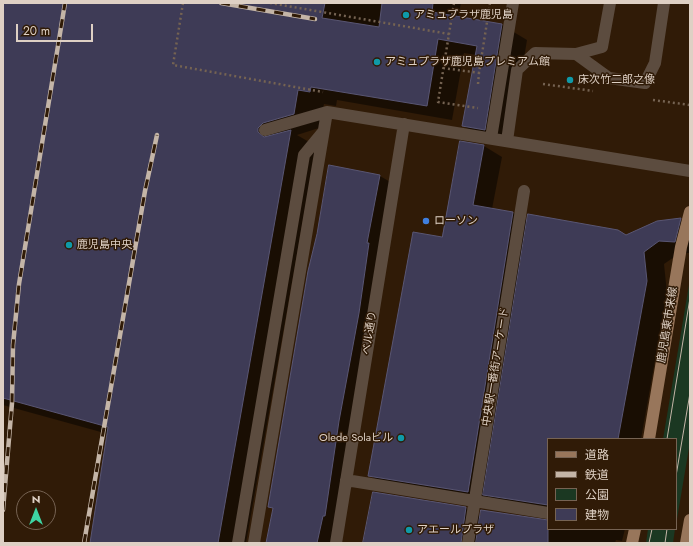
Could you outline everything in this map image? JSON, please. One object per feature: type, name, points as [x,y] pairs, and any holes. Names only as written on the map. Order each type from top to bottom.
[{"type":"main road","name":"鹿児島東市来線","points":[[649,438],[681,247],[690,212]]},
{"type":"main road","points":[[687,543],[690,520]]},
{"type":"main road","points":[[632,543],[634,530]]},
{"type":"street","points":[[491,138],[513,3]]},
{"type":"street","points":[[507,141],[517,70],[535,53],[576,54],[602,47],[610,3]]},
{"type":"street","points":[[576,54],[608,78],[645,83],[655,63],[664,3]]},
{"type":"street","points":[[265,130],[327,112],[690,171]]},
{"type":"street","points":[[254,543],[327,112]]},
{"type":"street","name":"ベル通り","points":[[336,543],[404,124]]},
{"type":"street","points":[[238,543],[304,155],[324,131]]},
{"type":"street","name":"中央駅一番街アーケード","points":[[468,543],[524,190]]},
{"type":"street","points":[[346,480],[547,513]]},
{"type":"path","points":[[183,3],[174,65],[326,92]]},
{"type":"path","points":[[270,3],[449,34]]},
{"type":"path","points":[[454,3],[438,102],[478,108]]},
{"type":"path","points":[[443,68],[486,74]]},
{"type":"green space","points":[[690,279],[690,442],[677,519],[677,438],[663,438]]},
{"type":"green space","points":[[648,530],[675,530],[673,543],[646,543]]},
{"type":"building","points":[[3,3],[325,3],[322,18],[379,27],[382,3],[433,3],[432,12],[502,24],[485,130],[462,126],[477,46],[438,39],[427,106],[311,87],[310,92],[298,90],[294,114],[263,123],[258,128],[258,132],[264,137],[291,130],[218,543],[90,543],[108,427],[3,398]]},
{"type":"building","points":[[460,141],[484,145],[473,205],[513,212],[468,492],[368,476],[413,232],[442,237]]},
{"type":"building","points":[[329,165],[380,175],[367,243],[369,243],[359,313],[339,421],[325,516],[323,516],[317,543],[266,543],[273,508],[268,507],[308,271],[317,234]]},
{"type":"building","points":[[528,214],[618,230],[626,235],[657,221],[681,218],[675,242],[659,241],[644,252],[647,281],[618,438],[547,438],[547,505],[483,495]]},
{"type":"building","name":"アエールプラザ","points":[[373,492],[466,507],[461,543],[363,543]]},
{"type":"building","points":[[481,510],[547,520],[548,543],[476,543]]},
{"type":"tram line","points":[[667,438],[690,298]]},
{"type":"tram line","points":[[677,470],[690,393]]},
{"type":"tram line","points":[[649,543],[652,530]]},
{"type":"tram line","points":[[665,543],[667,530]]},
{"type":"railway","points":[[3,510],[12,403],[13,345],[19,284],[65,3]]},
{"type":"railway","points":[[221,3],[315,19]]},
{"type":"railway","points":[[84,543],[145,191],[157,135]]},
{"type":"place","name":"アミュプラザ鹿児島","points":[[406,15]]},
{"type":"place","name":"アミュプラザ鹿児島プレミアム館","points":[[377,62]]},
{"type":"place","name":"床次竹二郎之像","points":[[570,80]]},
{"type":"place","name":"ローソン","points":[[426,221]]},
{"type":"place","name":"鹿児島中央","points":[[69,245]]},
{"type":"place","name":"Olede Solaビル","points":[[401,438]]},
{"type":"place","name":"アエールプラザ","points":[[409,530]]}]
